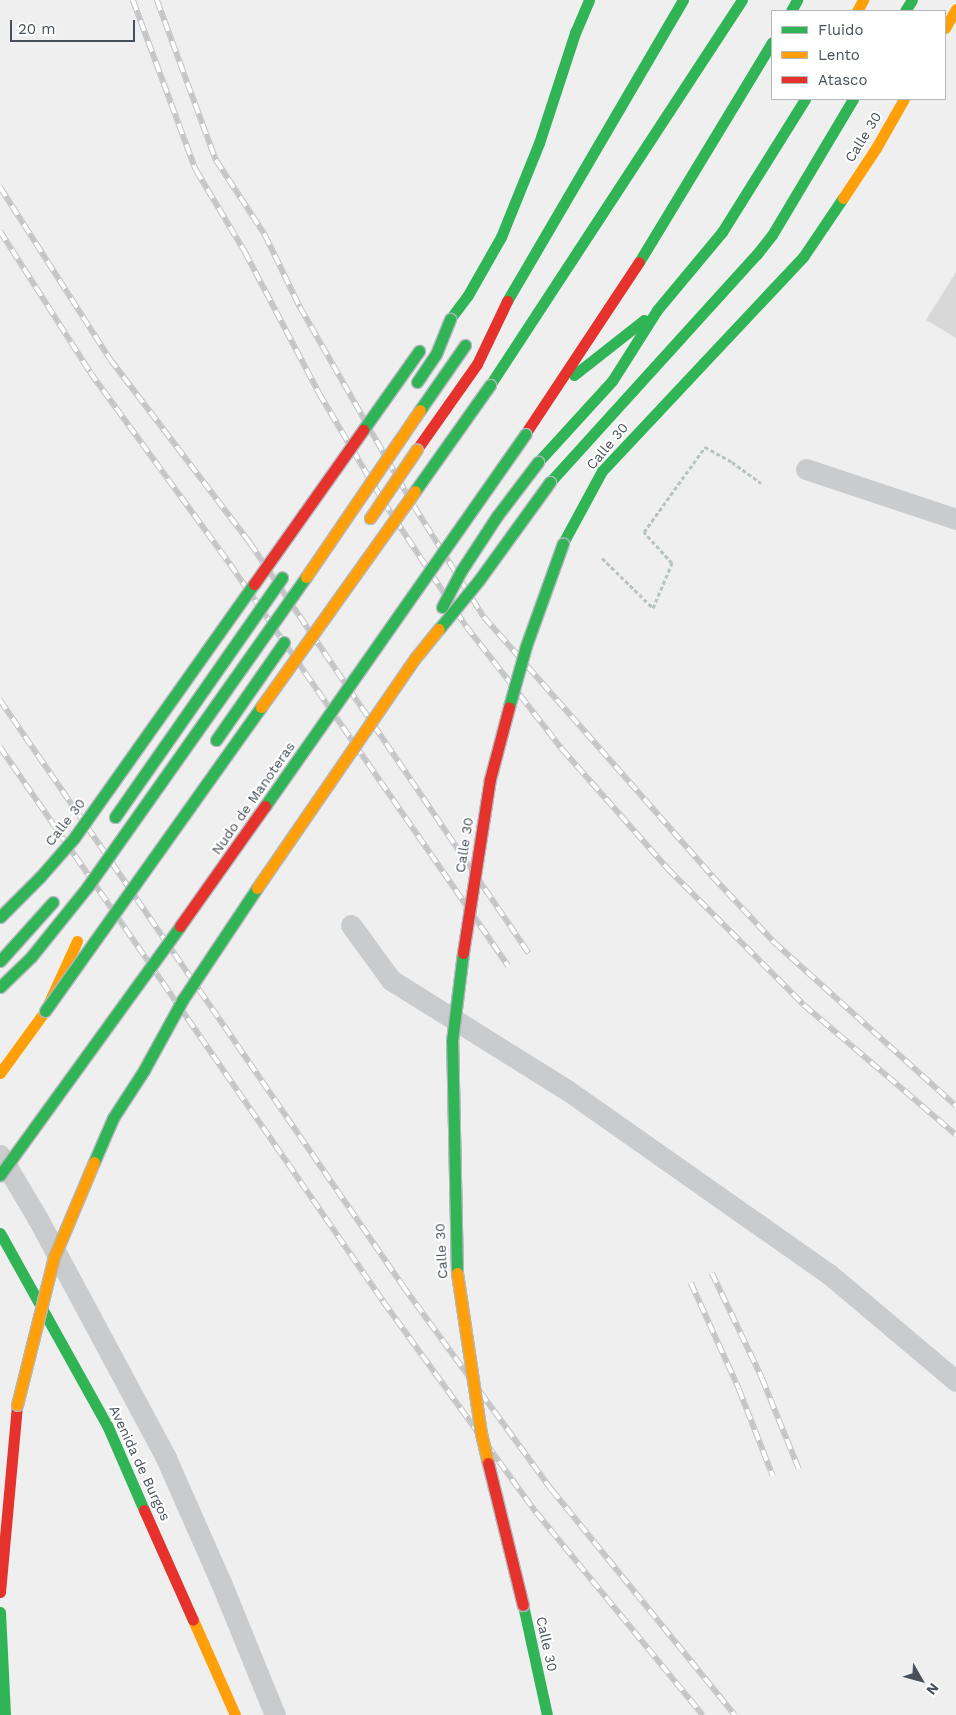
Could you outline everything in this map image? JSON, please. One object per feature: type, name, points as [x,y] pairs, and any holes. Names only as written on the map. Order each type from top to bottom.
[{"type":"main road","points":[[361,531],[477,364],[499,315],[532,262],[683,0]]},
{"type":"main road","points":[[0,1073],[490,385],[742,0]]},
{"type":"main road","name":"Calle 30","points":[[0,917],[40,877],[74,838],[428,339],[450,319],[468,294],[501,237],[539,143],[588,1]]},
{"type":"main road","points":[[946,26],[956,9]]},
{"type":"main road","points":[[548,397],[653,241],[771,44]]},
{"type":"main road","points":[[416,657],[460,571],[497,516],[538,462],[612,381],[657,310],[722,232],[804,100]]},
{"type":"main road","points":[[0,1592],[17,1405],[54,1258],[69,1218],[113,1118],[144,1070],[183,999],[234,921],[416,657],[479,580],[550,482],[772,235],[852,100]]},
{"type":"main road","name":"Calle 30","points":[[547,1715],[523,1605],[481,1433],[457,1277],[452,1041],[467,921],[490,779],[526,646],[562,543],[602,471],[803,257],[876,148],[903,100]]},
{"type":"main road","points":[[548,397],[595,356],[657,310]]},
{"type":"main road","points":[[0,987],[31,957],[88,886],[328,545],[465,345],[499,315]]},
{"type":"main road","points":[[410,392],[436,354],[450,319]]},
{"type":"main road","name":"Nudo de Manoteras","points":[[0,1175],[215,877],[525,434],[548,397]]},
{"type":"main road","points":[[108,828],[162,747],[292,565]]},
{"type":"main road","points":[[208,752],[293,630]]},
{"type":"main road","points":[[0,961],[61,892]]},
{"type":"main road","points":[[45,1010],[80,937]]},
{"type":"main road","name":"Avenida de Burgos","points":[[0,1233],[107,1425],[235,1715]]},
{"type":"main road","points":[[0,1612],[6,1715]]},
{"type":"lane","points":[[806,469],[956,519]]},
{"type":"lane","points":[[351,926],[391,980],[567,1090],[829,1274],[956,1381]]},
{"type":"lane","points":[[0,1154],[38,1219],[166,1458],[226,1594],[275,1715]]},
{"type":"path","points":[[602,558],[653,608],[672,563],[644,532],[704,447],[732,462],[761,483]]},
{"type":"building","points":[[956,272],[956,338],[926,320]]},
{"type":"railway","points":[[133,0],[196,170],[245,252],[319,393],[383,501],[466,626],[562,749],[668,869],[804,1005],[956,1135]]},
{"type":"railway","points":[[157,0],[216,160],[265,235],[300,307],[414,506],[484,617],[712,876],[774,942],[956,1106]]},
{"type":"railway","points":[[0,187],[110,359],[250,543],[529,953]]},
{"type":"railway","points":[[0,231],[90,372],[230,564],[508,966]]},
{"type":"railway","points":[[0,700],[403,1286],[552,1490],[735,1715]]},
{"type":"railway","points":[[0,747],[383,1301],[536,1512],[703,1715]]},
{"type":"railway","points":[[712,1273],[762,1378],[799,1469]]},
{"type":"railway","points":[[691,1283],[739,1389],[773,1476]]},
{"type":"traffic: fast","points":[[450,319],[468,295],[501,237],[539,143],[575,33],[589,0]]},
{"type":"traffic: fast","points":[[507,301],[683,0]]},
{"type":"traffic: fast","points":[[490,385],[742,0]]},
{"type":"traffic: fast","points":[[792,10],[797,0]]},
{"type":"traffic: fast","points":[[906,10],[912,0]]},
{"type":"traffic: fast","points":[[639,262],[771,44]]},
{"type":"traffic: fast","points":[[538,462],[612,381],[657,310],[722,232],[804,100]]},
{"type":"traffic: fast","points":[[550,482],[757,254],[772,235],[852,100]]},
{"type":"traffic: fast","points":[[563,543],[602,471],[803,257],[843,198]]},
{"type":"traffic: fast","points":[[417,382],[436,354],[450,319]]},
{"type":"traffic: fast","points":[[574,375],[644,320]]},
{"type":"traffic: fast","points":[[420,410],[465,345]]},
{"type":"traffic: fast","points":[[363,430],[419,351]]},
{"type":"traffic: fast","points":[[415,491],[490,385]]},
{"type":"traffic: fast","points":[[265,806],[525,434]]},
{"type":"traffic: fast","points":[[442,607],[461,571],[497,516],[538,462]]},
{"type":"traffic: fast","points":[[439,629],[479,580],[550,482]]},
{"type":"traffic: fast","points":[[509,707],[526,646],[563,543]]},
{"type":"traffic: fast","points":[[0,987],[31,957],[88,886],[306,577]]},
{"type":"traffic: fast","points":[[115,817],[282,578]]},
{"type":"traffic: fast","points":[[0,917],[40,877],[74,838],[254,584]]},
{"type":"traffic: fast","points":[[216,740],[284,642]]},
{"type":"traffic: fast","points":[[45,1011],[261,707]]},
{"type":"traffic: fast","points":[[94,1162],[113,1118],[144,1070],[183,999],[257,888]]},
{"type":"traffic: fast","points":[[0,961],[53,902]]},
{"type":"traffic: fast","points":[[0,1175],[180,926]]},
{"type":"traffic: fast","points":[[457,1273],[452,1041],[463,953]]},
{"type":"traffic: fast","points":[[0,1233],[107,1425],[144,1510]]},
{"type":"traffic: fast","points":[[523,1605],[547,1715]]},
{"type":"traffic: fast","points":[[0,1612],[5,1715]]},
{"type":"traffic: slow","points":[[858,10],[863,0]]},
{"type":"traffic: slow","points":[[946,26],[956,9]]},
{"type":"traffic: slow","points":[[843,198],[876,148],[903,100]]},
{"type":"traffic: slow","points":[[306,577],[420,410]]},
{"type":"traffic: slow","points":[[370,518],[417,449]]},
{"type":"traffic: slow","points":[[261,707],[415,491]]},
{"type":"traffic: slow","points":[[257,888],[416,657],[439,629]]},
{"type":"traffic: slow","points":[[0,1073],[45,1011],[77,941]]},
{"type":"traffic: slow","points":[[17,1405],[54,1257],[94,1162]]},
{"type":"traffic: slow","points":[[457,1273],[481,1433],[488,1463]]},
{"type":"traffic: slow","points":[[193,1620],[235,1715]]},
{"type":"traffic: jam","points":[[525,434],[639,262]]},
{"type":"traffic: jam","points":[[417,449],[477,364],[507,301]]},
{"type":"traffic: jam","points":[[254,584],[363,430]]},
{"type":"traffic: jam","points":[[463,953],[490,779],[509,707]]},
{"type":"traffic: jam","points":[[180,926],[265,806]]},
{"type":"traffic: jam","points":[[0,1592],[17,1405]]},
{"type":"traffic: jam","points":[[488,1463],[523,1605]]},
{"type":"traffic: jam","points":[[144,1510],[193,1620]]}]
